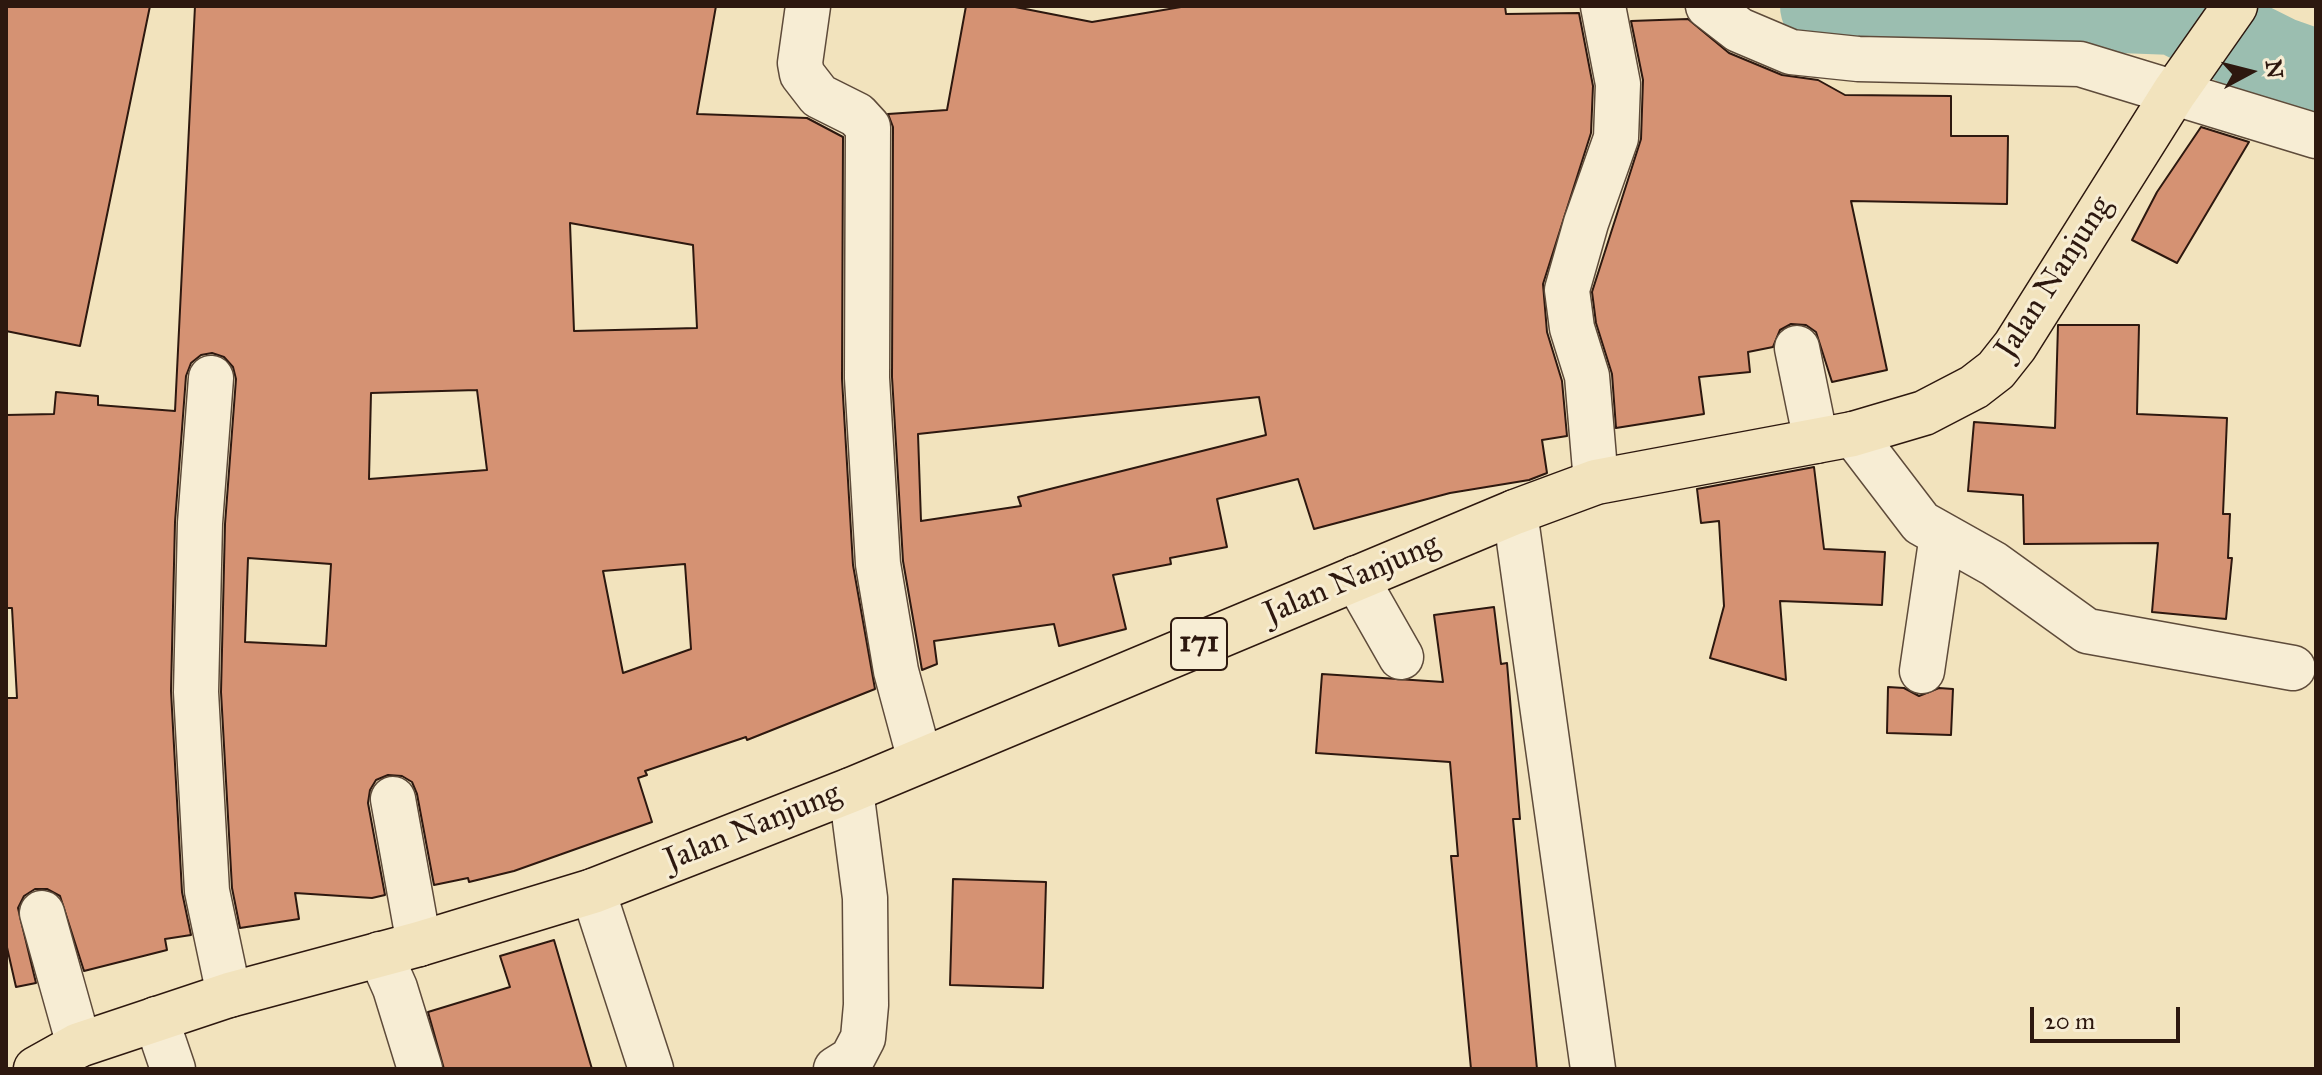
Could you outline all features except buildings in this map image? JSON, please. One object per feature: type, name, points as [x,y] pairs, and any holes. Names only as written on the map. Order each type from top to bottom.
[{"type":"main road","name":"Jalan Nanjung","points":[[36,1069],[79,1045],[229,995],[400,949],[593,891],[851,790],[1515,512],[1596,482],[1835,437],[1924,413],[1974,387],[1996,370],[2015,346],[2174,93],[2235,6]]},
{"type":"street","points":[[808,6],[800,63],[802,74],[819,96],[857,115],[868,127],[867,378],[878,564],[896,671],[920,760]]},
{"type":"street","points":[[1596,482],[1587,376],[1572,328],[1567,290],[1586,223],[1616,138],[1618,84],[1603,6]]},
{"type":"street","points":[[1708,6],[1764,43],[1819,57],[2055,61],[2105,70],[2316,136]]},
{"type":"street","points":[[1797,348],[1835,437],[1921,523],[1994,564],[2087,631],[2293,668]]},
{"type":"street","points":[[211,378],[200,523],[197,707],[207,891],[229,995]]},
{"type":"street","points":[[1515,512],[1593,1069]]},
{"type":"street","points":[[1922,671],[1942,535]]},
{"type":"street","points":[[1356,578],[1401,657]]},
{"type":"street","points":[[836,1069],[852,1059],[863,1038],[866,1005],[865,898],[851,790]]},
{"type":"street","points":[[393,799],[400,949],[395,988],[420,1069]]},
{"type":"street","points":[[593,891],[651,1069]]},
{"type":"street","points":[[42,913],[79,1045]]},
{"type":"street","points":[[156,1019],[173,1069]]},
{"type":"waterway","points":[[1825,6],[1931,18],[2016,6]]},
{"type":"waterway","points":[[2067,6],[2175,10],[2277,61],[2316,75]]}]
